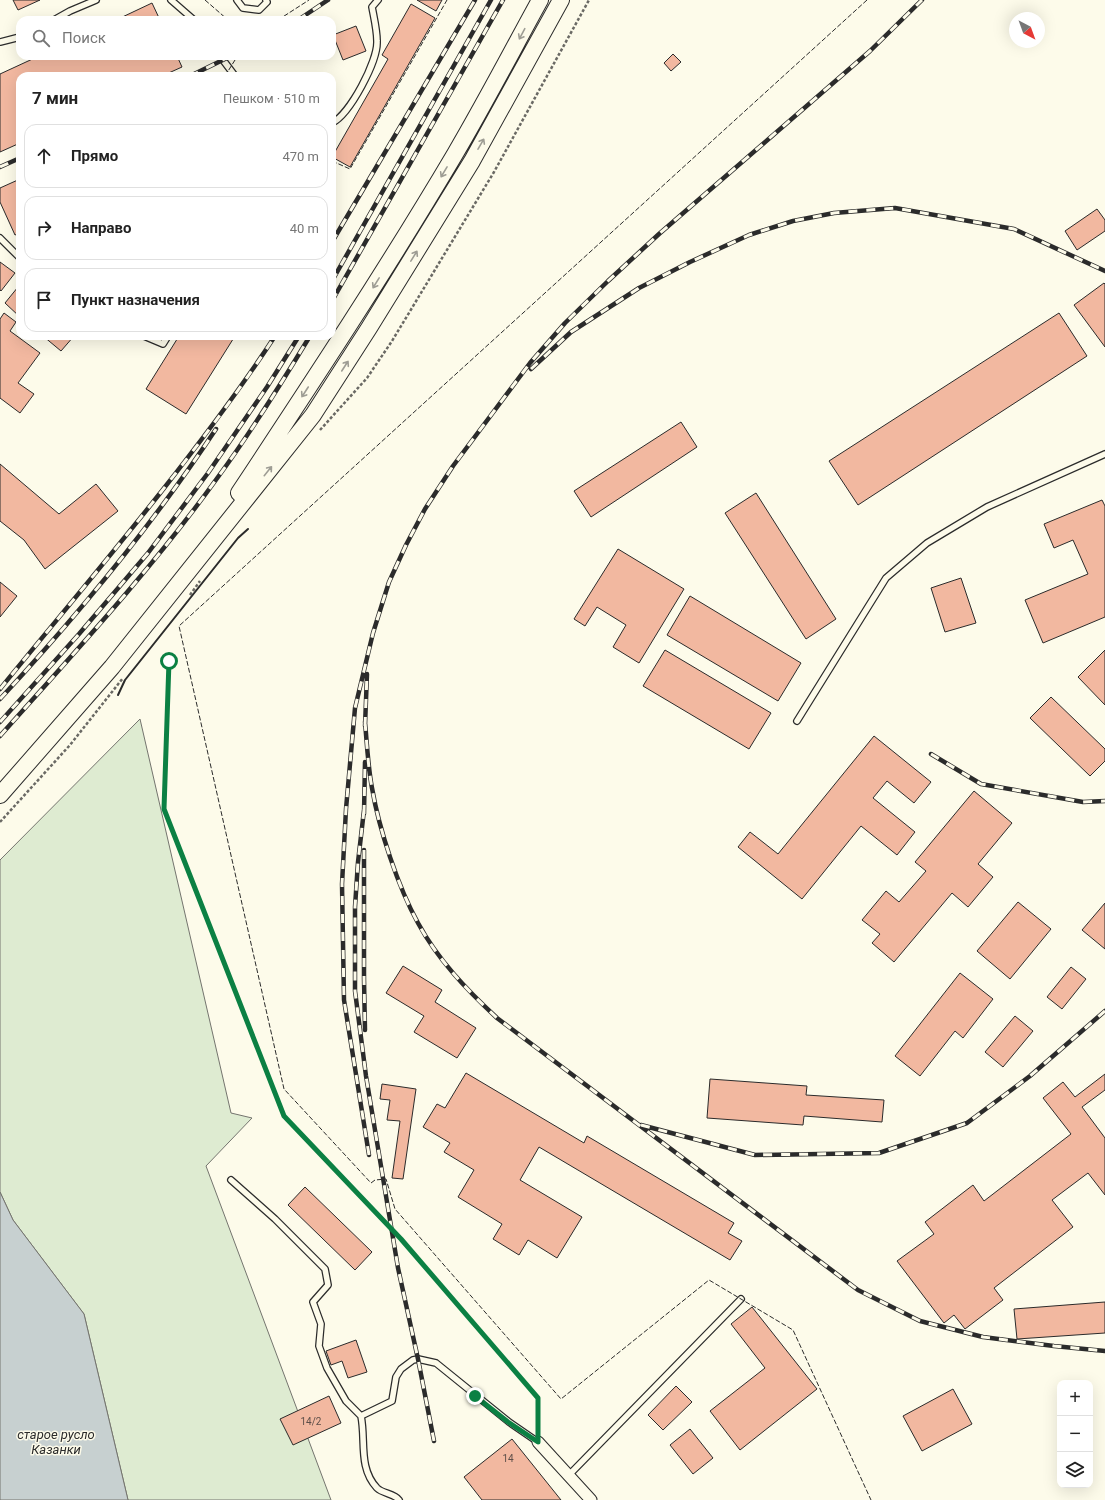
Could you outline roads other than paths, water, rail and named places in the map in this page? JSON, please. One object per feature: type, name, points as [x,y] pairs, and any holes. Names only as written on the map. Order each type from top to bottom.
[{"type":"main road","points":[[183,578],[353,319],[417,216],[485,102],[540,0]]},
{"type":"main road","points":[[0,796],[112,667],[308,421],[369,328],[472,161],[561,0]]},
{"type":"street","points":[[538,1442],[591,1500]]},
{"type":"lane","points":[[61,16],[96,0]]},
{"type":"lane","points":[[172,0],[190,16]]},
{"type":"lane","points":[[237,0],[243,8],[259,10],[267,2],[266,0]]},
{"type":"lane","points":[[336,121],[339,119],[359,90],[372,63],[377,41],[372,7],[378,0]]},
{"type":"lane","points":[[0,42],[16,38]]},
{"type":"lane","points":[[223,60],[232,72]]},
{"type":"lane","points":[[0,238],[16,250]]},
{"type":"lane","points":[[154,340],[163,344],[166,340]]},
{"type":"lane","points":[[797,721],[886,578],[928,543],[987,507],[1105,454]]},
{"type":"lane","points":[[231,1180],[275,1219],[325,1269],[328,1284],[313,1302],[321,1324],[319,1346],[327,1368],[346,1401],[361,1416],[364,1429],[363,1451],[367,1472],[378,1489],[397,1497],[399,1500]]},
{"type":"lane","points":[[568,1476],[741,1299]]},
{"type":"lane","points":[[361,1416],[392,1401],[396,1377],[401,1369],[418,1358],[436,1363],[503,1417],[538,1442]]},
{"type":"water","name":"старое русло Казанки","points":[[0,1192],[13,1220],[84,1314],[128,1500],[0,1500]]},
{"type":"railway","points":[[304,16],[328,0]]},
{"type":"railway","points":[[336,235],[475,0]]},
{"type":"railway","points":[[336,274],[491,0]]},
{"type":"railway","points":[[336,294],[503,0]]},
{"type":"railway","points":[[369,1155],[344,1000],[342,884],[346,809],[355,708],[373,633],[389,582],[406,545],[425,509],[453,466],[530,363],[565,323],[659,234],[870,51],[922,0]]},
{"type":"railway","points":[[198,72],[223,60]]},
{"type":"railway","points":[[0,167],[16,160]]},
{"type":"railway","points":[[531,369],[571,332],[639,288],[690,262],[749,235],[793,221],[834,213],[895,208],[1014,229],[1105,271]]},
{"type":"railway","points":[[0,689],[176,473],[234,396],[272,340]]},
{"type":"railway","points":[[0,722],[79,634],[148,553],[208,473],[267,387],[296,340]]},
{"type":"railway","points":[[0,736],[112,610],[193,511],[254,425],[308,340]]},
{"type":"railway","points":[[0,699],[86,602],[166,500],[216,429]]},
{"type":"railway","points":[[365,726],[367,674]]},
{"type":"railway","points":[[365,722],[375,804],[384,839],[403,892],[418,923],[435,950],[464,985],[497,1018],[858,1290],[920,1321],[983,1337],[1105,1351]]},
{"type":"railway","points":[[931,754],[981,784],[1083,802],[1105,801]]},
{"type":"railway","points":[[364,814],[365,762]]},
{"type":"railway","points":[[364,810],[355,907],[355,991],[366,1076],[398,1268],[434,1441]]},
{"type":"railway","points":[[364,850],[365,1030]]},
{"type":"railway","points":[[641,1125],[755,1155],[879,1153],[967,1123],[1030,1076],[1105,1011]]}]
